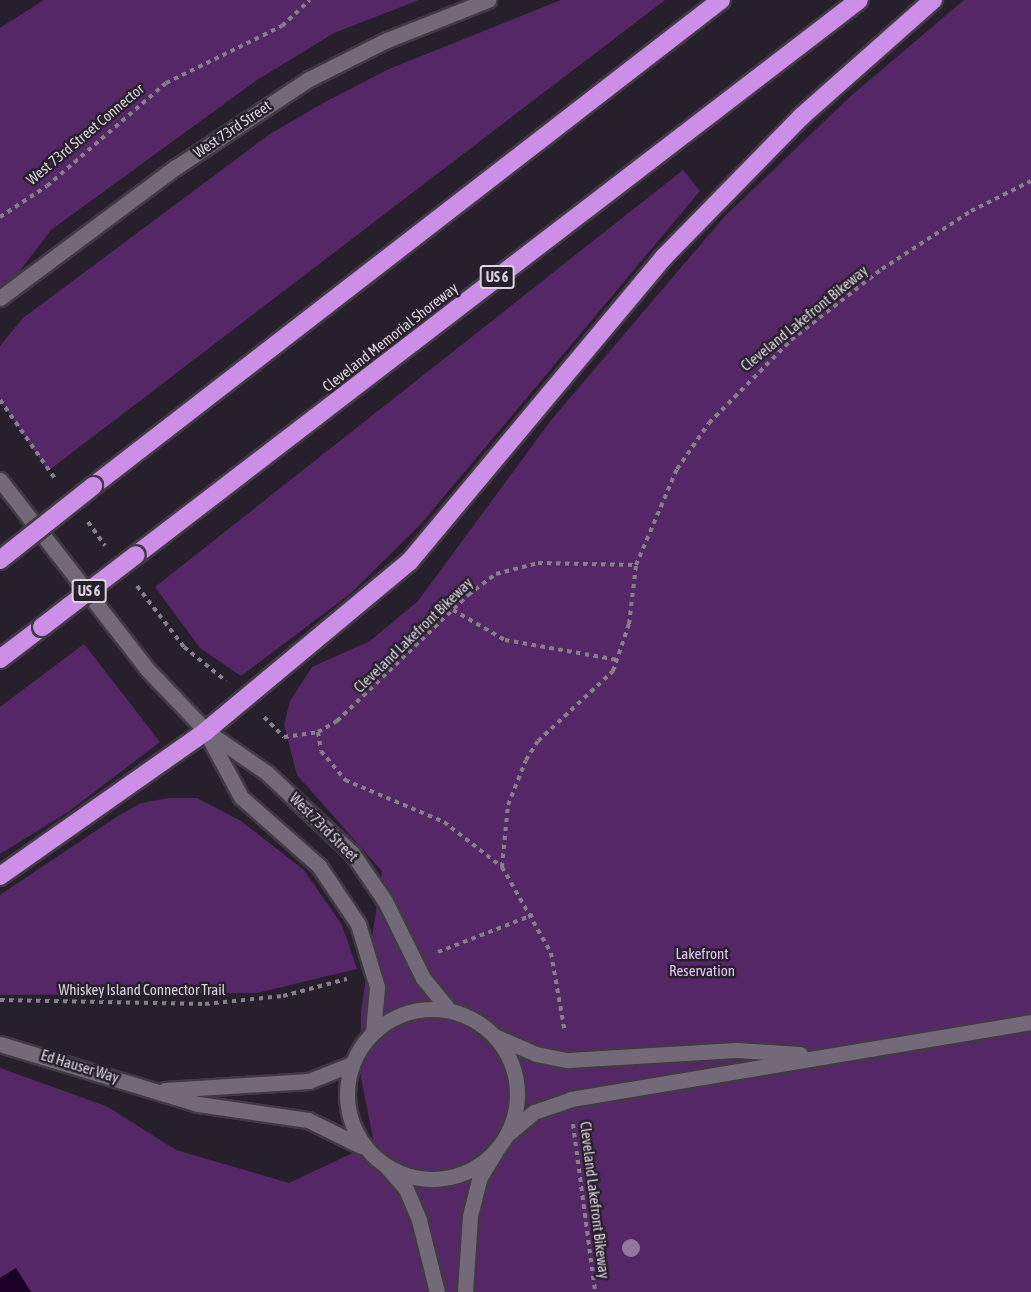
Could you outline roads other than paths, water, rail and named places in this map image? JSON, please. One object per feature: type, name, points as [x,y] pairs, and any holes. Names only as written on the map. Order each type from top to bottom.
[{"type":"highway","points":[[0,560],[721,0]]},
{"type":"highway","name":"Cleveland Memorial Shoreway","points":[[0,659],[859,0]]},
{"type":"highway","points":[[0,876],[206,731],[409,562],[672,248],[802,116],[933,0]]},
{"type":"street","name":"West 73rd Street","points":[[0,298],[176,167],[309,79],[387,40],[488,0]]},
{"type":"street","name":"West 73rd Street","points":[[0,480],[147,669],[206,731],[267,773],[352,852],[385,901],[423,978],[449,1010]]},
{"type":"street","name":"West 73rd Street","points":[[206,731],[241,797],[319,866],[358,924],[377,987],[373,1032]]},
{"type":"street","points":[[437,1292],[419,1220],[406,1189],[386,1166],[368,1151],[348,1110],[352,1064],[373,1032],[422,1009],[449,1010],[475,1020],[496,1037],[536,1054],[568,1060],[736,1050],[815,1055]]},
{"type":"street","points":[[465,1292],[470,1216],[479,1179],[509,1134],[534,1112],[571,1099],[711,1079],[815,1055],[965,1037],[1031,1022]]},
{"type":"street","points":[[496,1037],[518,1084],[509,1134]]},
{"type":"street","name":"Ed Hauser Way","points":[[0,1044],[159,1090],[198,1104],[308,1120],[368,1151]]},
{"type":"street","points":[[159,1090],[309,1081],[352,1064]]},
{"type":"street","points":[[386,1166],[431,1180],[477,1168],[495,1152]]},
{"type":"park label","name":"Lakefront Reservation","points":[[702,962]]}]
